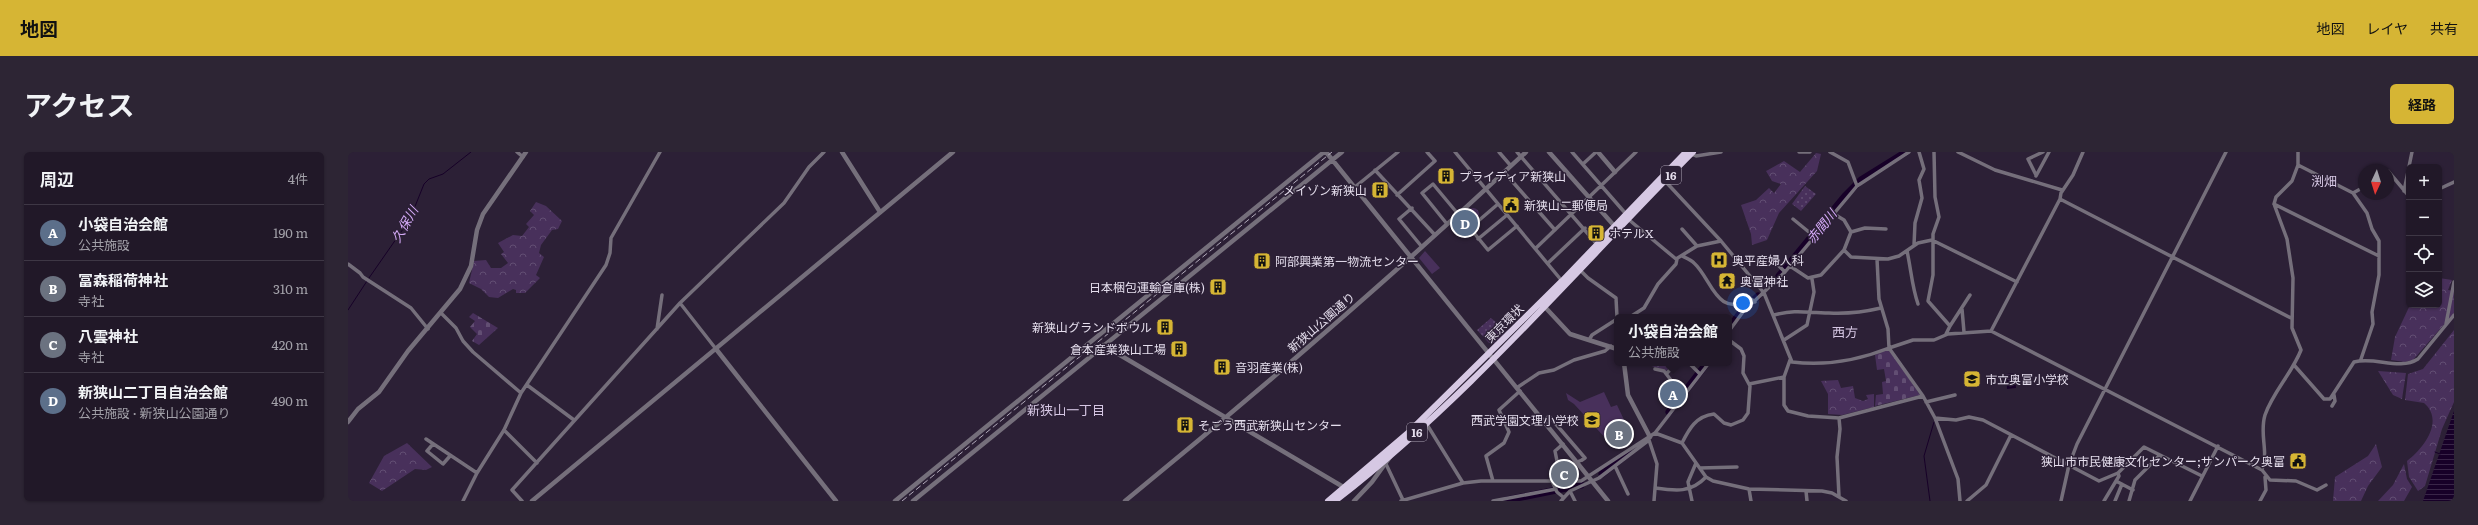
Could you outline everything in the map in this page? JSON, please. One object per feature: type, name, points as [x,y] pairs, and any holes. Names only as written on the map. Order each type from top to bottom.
[{"type":"highway","name":"東京環状","points":[[1328,501],[1388,455],[1426,423],[1562,281],[1690,153]]},
{"type":"highway","name":"東京環状","points":[[1336,501],[1364,478],[1544,306],[1616,228]]},
{"type":"street","points":[[517,152],[523,157]]},
{"type":"street","points":[[348,422],[358,409],[379,392],[408,350],[428,329],[467,278],[483,214],[526,152]]},
{"type":"street","points":[[463,501],[477,473],[504,430],[521,393],[606,265],[610,253],[611,238],[660,152]]},
{"type":"street","points":[[522,501],[512,490],[680,303],[784,203],[809,167],[824,152]]},
{"type":"street","points":[[842,152],[880,212]]},
{"type":"street","points":[[532,501],[953,152]]},
{"type":"street","points":[[895,501],[1325,152],[1492,355],[1607,501]]},
{"type":"street","points":[[912,501],[1342,152]]},
{"type":"street","points":[[1355,188],[1398,152]]},
{"type":"street","points":[[1397,195],[1435,161],[1427,152]]},
{"type":"street","points":[[1455,152],[1562,281]]},
{"type":"street","points":[[1499,152],[1511,166]]},
{"type":"street","points":[[1517,152],[1596,242]]},
{"type":"street","name":"新狭山公園通り","points":[[1125,501],[1226,418],[1422,247],[1526,152]]},
{"type":"street","points":[[1549,152],[1616,228]]},
{"type":"street","points":[[1572,152],[1628,216],[1672,258],[1677,259]]},
{"type":"street","points":[[1583,164],[1597,152],[1615,172]]},
{"type":"street","points":[[1536,248],[1636,152]]},
{"type":"street","points":[[1690,153],[1696,156],[1721,152]]},
{"type":"street","points":[[1799,152],[1810,152]]},
{"type":"street","points":[[1830,152],[1848,162],[1857,185]]},
{"type":"street","points":[[1732,326],[1736,320],[1790,266],[1857,185],[1909,152]]},
{"type":"street","points":[[1914,245],[1917,212],[1922,198],[1919,180],[1924,169],[1919,152]]},
{"type":"street","points":[[1934,152],[1935,197],[1939,212],[1932,240],[1933,275],[1928,301],[1950,326]]},
{"type":"street","points":[[1958,152],[1995,170],[2033,180],[2062,190]]},
{"type":"street","points":[[2036,175],[2028,159],[2043,152]]},
{"type":"street","points":[[2033,180],[2049,152]]},
{"type":"street","points":[[1992,331],[2060,199],[2062,190],[2073,176],[2083,152]]},
{"type":"street","points":[[2060,501],[2069,465],[2077,444],[2226,152]]},
{"type":"street","points":[[2262,470],[2266,457],[2263,437],[2266,414],[2301,350],[2301,346],[2292,328],[2293,278],[2287,239],[2274,204],[2276,197],[2292,181],[2298,165],[2298,152]]},
{"type":"street","points":[[2404,191],[2412,152]]},
{"type":"street","points":[[2298,165],[2353,192],[2367,213],[2372,229],[2379,240],[2379,275],[2372,312],[2373,324],[2361,359],[2350,366],[2334,395],[2327,403]]},
{"type":"street","points":[[1375,170],[1397,195],[1412,208],[1435,235]]},
{"type":"street","points":[[1504,172],[1555,230]]},
{"type":"street","points":[[2394,178],[2404,191]]},
{"type":"street","points":[[1663,179],[1721,241],[1763,292],[1784,340],[1790,360],[1784,377],[1784,405],[1788,411],[1808,416],[1839,418],[1923,396]]},
{"type":"street","points":[[2442,188],[2454,182]]},
{"type":"street","points":[[1447,224],[1422,193],[1433,184],[1458,214]]},
{"type":"street","points":[[2353,192],[2358,190]]},
{"type":"street","points":[[2060,199],[2291,318]]},
{"type":"street","points":[[1498,204],[1470,228],[1478,239],[1488,250],[1517,226]]},
{"type":"street","points":[[2274,204],[2379,256]]},
{"type":"street","points":[[1412,208],[1399,219],[1422,247]]},
{"type":"street","points":[[1834,214],[1844,220],[1851,232]]},
{"type":"street","points":[[1478,239],[1507,215]]},
{"type":"street","points":[[1792,219],[1814,236]]},
{"type":"street","points":[[1548,263],[1585,228]]},
{"type":"street","points":[[1851,232],[1865,228],[1886,229]]},
{"type":"street","points":[[1682,229],[1697,246]]},
{"type":"street","points":[[1790,266],[1804,277],[1812,279],[1820,275],[1844,250],[1851,232]]},
{"type":"street","points":[[1844,250],[1851,257],[1888,259],[1907,251],[1914,245],[1932,240],[2017,282]]},
{"type":"street","points":[[1635,314],[1644,308],[1658,284],[1676,264],[1677,259],[1697,246],[1721,241]]},
{"type":"street","points":[[1907,251],[1913,278],[1913,290],[1918,304]]},
{"type":"street","points":[[1682,256],[1693,262],[1715,296],[1732,304],[1742,303],[1751,298],[1755,302]]},
{"type":"street","points":[[1770,257],[1784,271]]},
{"type":"street","points":[[1877,259],[1877,288],[1881,308],[1888,329],[1890,348],[1923,396],[1935,418],[1958,479],[1960,501]]},
{"type":"street","points":[[348,264],[360,273],[363,278],[411,308],[428,329]]},
{"type":"street","points":[[1579,269],[1588,278],[1616,298],[1617,314]]},
{"type":"street","points":[[1784,340],[1805,327],[1814,292],[1812,279]]},
{"type":"street","points":[[2446,325],[2454,282]]},
{"type":"street","points":[[657,329],[658,311],[662,295]]},
{"type":"street","points":[[1946,334],[1970,295]]},
{"type":"street","points":[[680,303],[836,501]]},
{"type":"street","points":[[1544,306],[1564,330],[1614,348]]},
{"type":"street","points":[[1774,315],[1797,310],[1843,313],[1881,308]]},
{"type":"street","points":[[1962,309],[1964,332]]},
{"type":"street","points":[[441,313],[456,328],[463,341],[473,352],[521,393]]},
{"type":"street","points":[[2361,359],[2405,364],[2414,362],[2454,315]]},
{"type":"street","points":[[1589,340],[1592,335],[1614,320]]},
{"type":"street","points":[[1790,360],[1800,363],[1826,363],[1866,356],[1913,340],[1934,340],[1946,334],[1992,331],[2262,470],[2265,476],[2266,490],[2260,501]]},
{"type":"street","points":[[1682,443],[1692,425],[1703,416],[1714,414],[1724,423],[1731,425],[1743,420],[1748,413],[1749,384],[1743,373],[1743,353],[1732,343]]},
{"type":"street","points":[[1103,345],[1345,488]]},
{"type":"street","points":[[1492,481],[1486,456],[1504,443],[1509,432],[1499,410],[1519,389],[1539,373],[1554,370],[1574,360],[1605,351],[1611,346]]},
{"type":"street","points":[[2294,365],[2324,399],[2330,399]]},
{"type":"street","points":[[1624,366],[1628,395],[1650,439],[1657,464],[1654,501]]},
{"type":"street","points":[[1667,373],[1674,366]]},
{"type":"street","points":[[1692,366],[1699,373]]},
{"type":"street","points":[[1552,481],[1562,499],[1570,491],[1593,482],[1656,433],[1699,373],[1706,366]]},
{"type":"street","points":[[1655,369],[1667,373],[1684,394]]},
{"type":"street","points":[[1749,384],[1784,377]]},
{"type":"street","points":[[527,385],[574,420]]},
{"type":"street","points":[[1926,402],[1955,395]]},
{"type":"street","points":[[2332,406],[2334,395]]},
{"type":"street","points":[[1544,421],[1549,416],[1585,458],[1572,464],[1558,466],[1555,451],[1563,444]]},
{"type":"street","points":[[1935,418],[1956,420],[1973,417],[1983,420],[2100,481],[2118,473],[2144,447],[2202,476]]},
{"type":"street","points":[[1839,418],[1840,429],[1837,457],[1839,496]]},
{"type":"street","points":[[1426,423],[1463,483]]},
{"type":"street","points":[[504,430],[537,463]]},
{"type":"street","points":[[1656,433],[1682,443],[1706,477],[1718,483],[1750,489],[1822,491],[1839,496],[1846,501]]},
{"type":"street","points":[[1967,501],[1986,485],[2011,435]]},
{"type":"street","points":[[426,439],[477,473]]},
{"type":"street","points":[[433,444],[427,451],[443,464],[450,456]]},
{"type":"street","points":[[2190,501],[2218,446]]},
{"type":"street","points":[[1354,501],[1370,485],[1386,464],[1388,455]]},
{"type":"street","points":[[2129,501],[2135,480],[2141,472],[2160,455]]},
{"type":"street","points":[[1386,464],[1402,500],[1463,483],[1492,481],[1579,482],[1616,463]]},
{"type":"street","points":[[1616,463],[1628,494]]},
{"type":"street","points":[[1692,501],[1689,477],[1696,463]]},
{"type":"street","points":[[1700,468],[1737,467]]},
{"type":"street","points":[[2104,501],[2119,476],[2118,473]]},
{"type":"street","points":[[2265,476],[2270,480],[2296,481],[2316,490],[2326,485]]},
{"type":"street","points":[[1656,488],[1690,489],[1697,487],[1706,477]]},
{"type":"street","points":[[1364,478],[1370,485]]},
{"type":"street","points":[[2116,482],[2133,490]]},
{"type":"street","points":[[2114,501],[2122,484]]},
{"type":"street","points":[[1750,489],[1751,501]]},
{"type":"street","points":[[1493,501],[1557,490]]},
{"type":"street","points":[[1570,491],[1575,501]]},
{"type":"street","points":[[1806,491],[1807,501]]},
{"type":"green space","points":[[1816,153],[1821,154],[1817,171],[1779,213],[1767,240],[1752,245],[1751,234],[1741,205],[1756,200],[1769,188],[1774,193],[1781,184],[1772,181],[1766,171],[1784,161],[1800,172]]},
{"type":"green space","points":[[1805,186],[1816,194],[1801,211],[1792,204]]},
{"type":"green space","points":[[536,202],[546,206],[562,221],[558,229],[552,230],[541,245],[539,253],[544,257],[536,275],[540,278],[525,293],[516,293],[516,290],[513,289],[498,298],[489,297],[481,289],[469,283],[474,261],[486,260],[491,268],[501,268],[508,263],[501,254],[504,252],[498,243],[513,235],[522,236],[529,227],[526,224],[534,215],[530,211]]},
{"type":"green space","points":[[1471,208],[1475,208],[1479,214],[1475,220],[1471,220],[1467,216],[1467,212]]},
{"type":"green space","points":[[1425,251],[1440,268],[1432,274],[1419,258]]},
{"type":"green space","points":[[2442,278],[2452,280],[2448,290],[2454,291],[2454,313],[2413,360],[2405,362],[2391,360],[2395,337],[2409,308],[2442,308]]},
{"type":"green space","points":[[473,313],[498,328],[479,345],[472,341],[477,334],[470,327],[475,321],[469,317]]},
{"type":"green space","points":[[1491,318],[1503,328],[1503,334],[1494,343],[1489,343],[1477,330]]},
{"type":"green space","points":[[2454,330],[2454,402],[2442,429],[2425,486],[2418,491],[2409,477],[2407,461],[2425,442],[2432,426],[2432,418],[2430,410],[2424,403],[2405,400],[2408,374],[2423,369]]},
{"type":"green space","points":[[1886,350],[1891,352],[1920,395],[1875,406],[1876,395],[1883,394],[1882,382],[1886,381],[1884,369],[1877,370],[1875,355]]},
{"type":"green space","points":[[1652,366],[1672,366],[1666,371]]},
{"type":"green space","points":[[2378,371],[2406,373],[2402,399],[2393,395]]},
{"type":"green space","points":[[1838,380],[1841,388],[1853,386],[1855,398],[1863,401],[1868,399],[1866,395],[1874,394],[1874,407],[1842,415],[1828,414],[1828,394],[1821,381]]},
{"type":"green space","points":[[1604,392],[1611,407],[1617,405],[1626,424],[1618,428],[1608,441],[1574,404],[1568,400],[1566,393],[1580,402]]},
{"type":"green space","points":[[407,443],[432,467],[426,470],[415,469],[382,491],[369,483],[384,456]]},
{"type":"green space","points":[[2376,444],[2382,467],[2368,486],[2361,501],[2333,501],[2335,477],[2368,456]]},
{"type":"green space","points":[[2404,464],[2407,479],[2412,487],[2404,501],[2378,501],[2393,485]]},
{"type":"shaded area","points":[[2015,373],[2016,388],[2007,389],[2006,374]]},
{"type":"shaded area","points":[[2454,411],[2454,501],[2423,501]]},
{"type":"waterway","name":"久保川","points":[[369,278],[410,219],[424,184],[429,179],[443,174],[471,152]]},
{"type":"waterway","name":"赤間川","points":[[1779,276],[1845,196],[1861,180],[1906,152]]},
{"type":"waterway","name":"久保川","points":[[348,310],[367,281]]},
{"type":"waterway","name":"赤間川","points":[[1732,324],[1741,312],[1758,296]]},
{"type":"waterway","name":"赤間川","points":[[1669,412],[1705,366]]},
{"type":"waterway","points":[[1930,501],[1924,456],[1934,422]]},
{"type":"waterway","points":[[2435,452],[2440,454]]},
{"type":"waterway","name":"赤間川","points":[[1602,474],[1629,453]]},
{"type":"waterway","name":"赤間川","points":[[1507,500],[1581,485]]},
{"type":"railway","points":[[902,501],[1332,152]]},
{"type":"place","name":"プライディア新狭山","points":[[1446,176]]},
{"type":"place","name":"メイゾン新狭山","points":[[1380,190]]},
{"type":"place","name":"新狭山二郵便局","points":[[1511,205]]},
{"type":"place","name":"新狭山二丁目自治会館","points":[[1465,223]]},
{"type":"place","name":"ホテルX","points":[[1596,233]]},
{"type":"place","name":"奥平産婦人科","points":[[1719,260]]},
{"type":"place","name":"阿部興業第一物流センター","points":[[1262,261]]},
{"type":"place","name":"奥富神社","points":[[1727,281]]},
{"type":"place","name":"日本梱包運輸倉庫(株)","points":[[1218,287]]},
{"type":"place","name":"新狭山グランドボウル","points":[[1165,327]]},
{"type":"place","name":"倉本産業狭山工場","points":[[1179,349]]},
{"type":"place","name":"音羽産業(株)","points":[[1222,367]]},
{"type":"place","name":"市立奥富小学校","points":[[1972,379]]},
{"type":"place","name":"小袋自治会館","points":[[1673,394]]},
{"type":"place","name":"西武学園文理小学校","points":[[1592,420]]},
{"type":"place","name":"そごう西武新狭山センター","points":[[1185,425]]},
{"type":"place","name":"冨森稲荷神社","points":[[1619,434]]},
{"type":"place","name":"狭山市市民健康文化センター;サンパーク奥富","points":[[2298,461]]},
{"type":"place","name":"八雲神社","points":[[1564,474]]},
{"type":"district","name":"渕畑","points":[[2324,180]]},
{"type":"district","name":"西方","points":[[1845,331]]},
{"type":"district","name":"新狭山一丁目","points":[[1066,409]]}]
